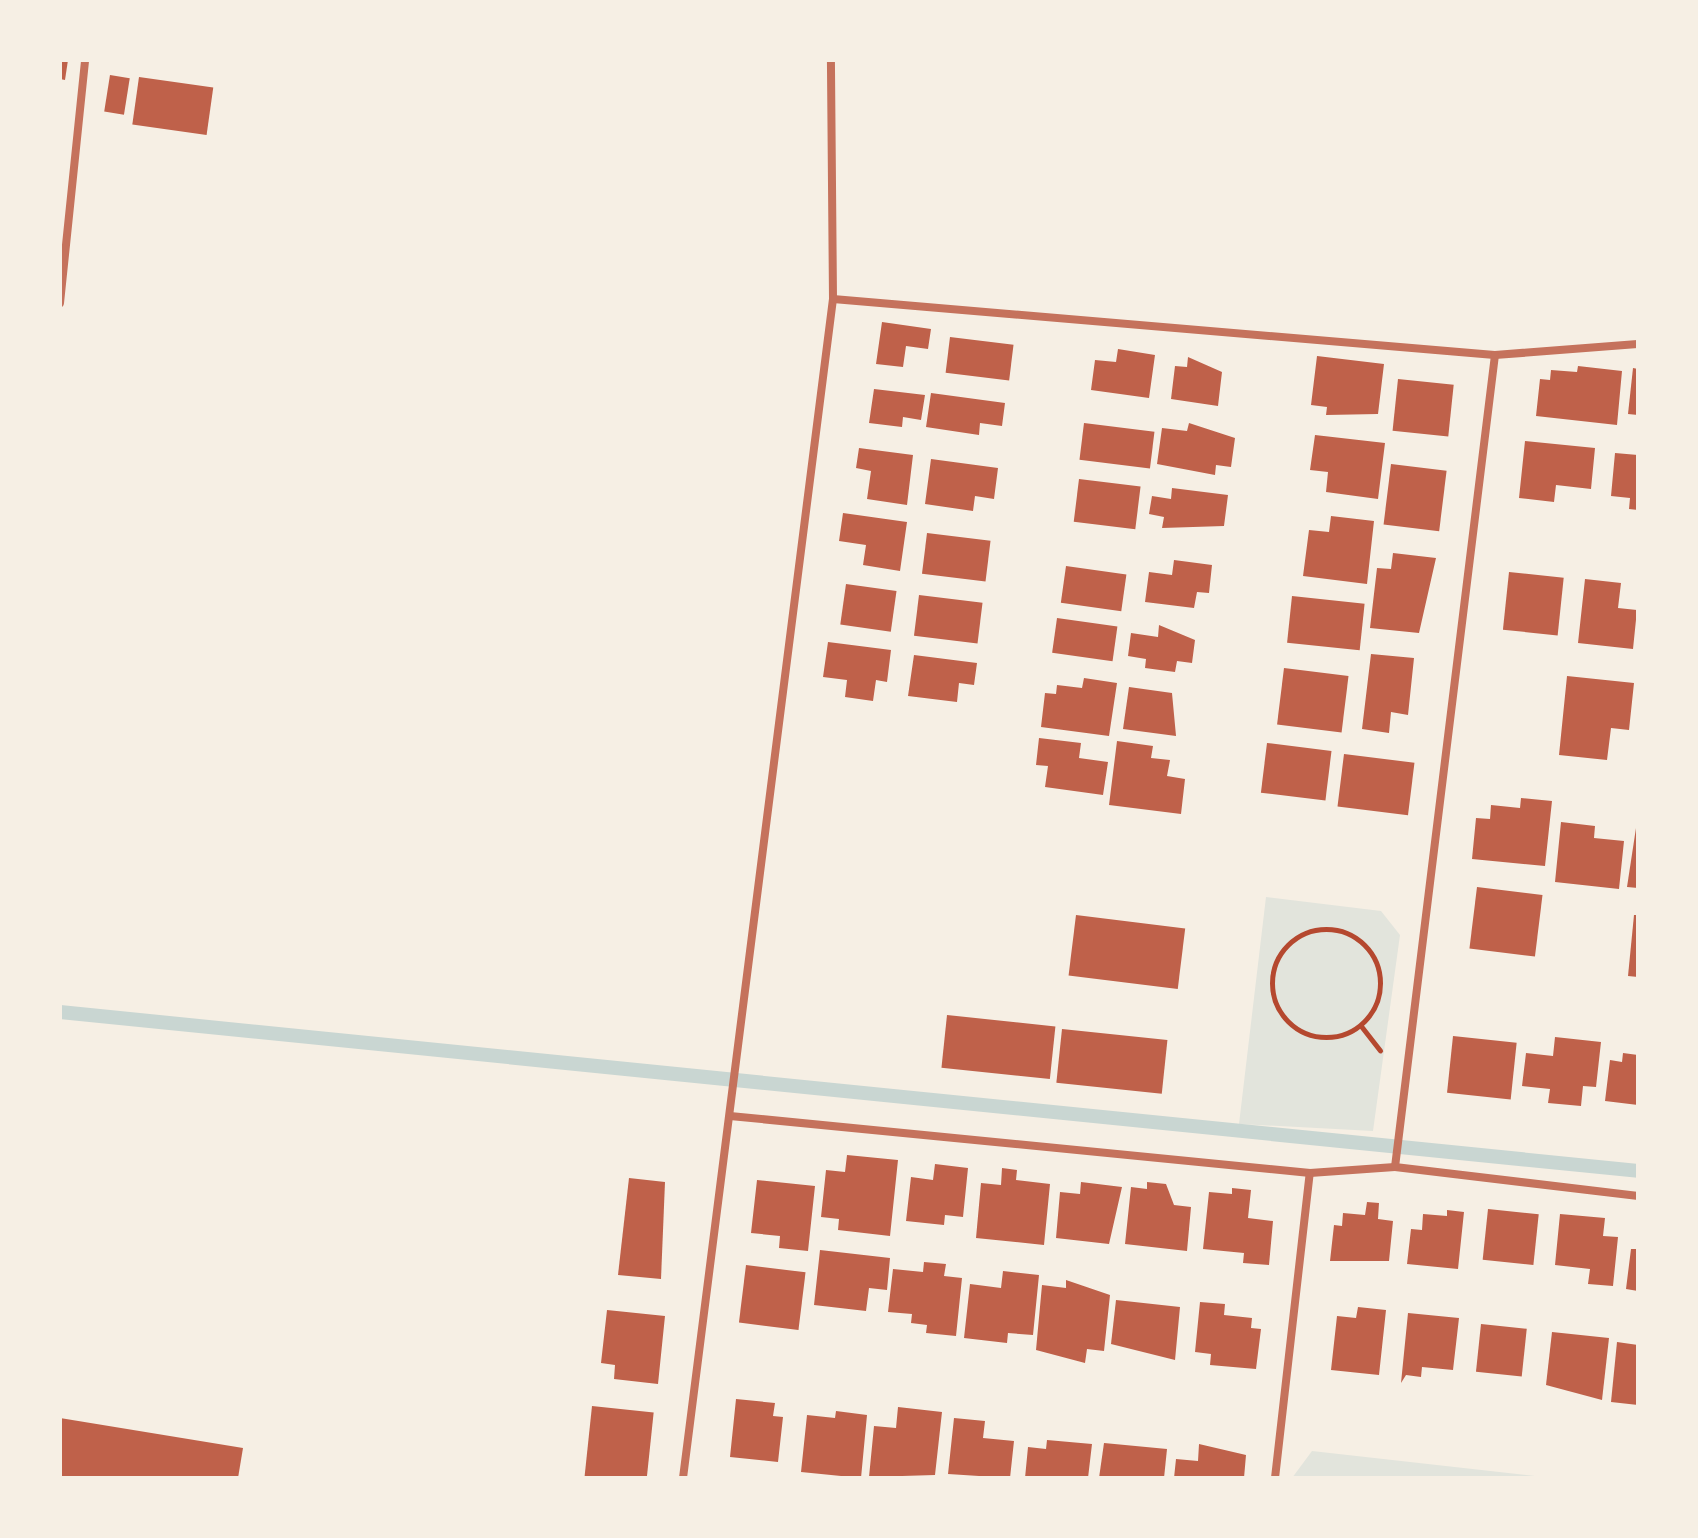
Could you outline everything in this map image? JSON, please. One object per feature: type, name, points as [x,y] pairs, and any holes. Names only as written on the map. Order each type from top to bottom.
[{"type":"street","points":[[60,303],[85,60]]},
{"type":"street","points":[[683,1478],[833,299],[831,60]]},
{"type":"street","points":[[833,299],[1495,355],[1638,344]]},
{"type":"street","points":[[1395,1167],[1495,355]]},
{"type":"street","points":[[730,1116],[1310,1173],[1395,1167],[1638,1196]]},
{"type":"street","points":[[1275,1478],[1310,1173]]},
{"type":"path","points":[[1310,931],[1352,935],[1379,967],[1375,1009],[1342,1036],[1301,1032],[1274,999],[1278,957],[1310,931]]},
{"type":"shaded area","points":[[1266,897],[1381,911],[1400,935],[1373,1131],[1239,1124]]},
{"type":"shaded area","points":[[1312,1451],[1552,1478],[1292,1478]]},
{"type":"building","points":[[60,60],[68,60],[65,80],[60,79]]},
{"type":"building","points":[[110,75],[130,78],[124,115],[104,112]]},
{"type":"building","points":[[139,77],[213,87],[207,135],[132,125]]},
{"type":"building","points":[[882,322],[931,329],[928,349],[906,346],[903,367],[876,364]]},
{"type":"building","points":[[950,337],[1014,345],[1009,381],[946,373]]},
{"type":"building","points":[[1118,349],[1155,355],[1149,398],[1091,390],[1095,360],[1116,362]]},
{"type":"building","points":[[1317,356],[1384,364],[1378,414],[1326,415],[1327,407],[1311,405]]},
{"type":"building","points":[[1188,357],[1222,372],[1218,406],[1171,399],[1175,366],[1187,367]]},
{"type":"building","points":[[1578,366],[1622,371],[1617,425],[1536,416],[1540,379],[1550,380],[1551,370],[1577,372]]},
{"type":"building","points":[[1633,368],[1638,369],[1638,415],[1628,414]]},
{"type":"building","points":[[1398,379],[1454,385],[1448,437],[1393,431]]},
{"type":"building","points":[[874,389],[925,395],[921,420],[903,417],[902,427],[869,423]]},
{"type":"building","points":[[931,393],[1005,403],[1002,426],[980,423],[979,435],[926,427]]},
{"type":"building","points":[[1084,423],[1154,432],[1150,468],[1079,460]]},
{"type":"building","points":[[1189,423],[1235,438],[1231,467],[1216,465],[1215,475],[1157,464],[1162,428],[1187,431]]},
{"type":"building","points":[[1315,435],[1385,443],[1378,499],[1326,492],[1328,472],[1310,470]]},
{"type":"building","points":[[1525,441],[1595,448],[1591,489],[1556,485],[1554,502],[1519,498]]},
{"type":"building","points":[[859,448],[913,455],[907,505],[867,499],[871,471],[856,468]]},
{"type":"building","points":[[1615,453],[1638,455],[1638,510],[1629,509],[1630,498],[1611,496]]},
{"type":"building","points":[[931,459],[998,468],[994,499],[975,496],[973,511],[925,504]]},
{"type":"building","points":[[1391,464],[1447,471],[1439,531],[1384,525]]},
{"type":"building","points":[[1079,479],[1141,487],[1135,529],[1074,522]]},
{"type":"building","points":[[1172,488],[1228,495],[1224,526],[1162,528],[1164,517],[1149,514],[1152,496],[1171,499]]},
{"type":"building","points":[[843,513],[907,522],[900,571],[863,565],[866,545],[839,541]]},
{"type":"building","points":[[1331,516],[1374,521],[1367,584],[1303,576],[1309,530],[1329,532]]},
{"type":"building","points":[[927,533],[991,541],[986,581],[922,574]]},
{"type":"building","points":[[1393,553],[1436,558],[1419,633],[1370,628],[1377,568],[1391,569]]},
{"type":"building","points":[[1174,560],[1212,565],[1209,593],[1197,592],[1194,608],[1145,602],[1149,572],[1172,575]]},
{"type":"building","points":[[1066,566],[1126,574],[1121,611],[1061,603]]},
{"type":"building","points":[[1509,572],[1564,578],[1558,635],[1503,630]]},
{"type":"building","points":[[1585,579],[1621,583],[1618,608],[1637,610],[1633,649],[1578,643]]},
{"type":"building","points":[[846,584],[897,591],[891,632],[840,625]]},
{"type":"building","points":[[919,595],[983,603],[978,643],[914,636]]},
{"type":"building","points":[[1292,596],[1365,604],[1360,650],[1287,643]]},
{"type":"building","points":[[1057,618],[1117,626],[1113,661],[1052,653]]},
{"type":"building","points":[[1159,625],[1195,640],[1192,663],[1177,661],[1175,672],[1145,668],[1146,659],[1128,656],[1131,633],[1158,637]]},
{"type":"building","points":[[828,642],[891,650],[887,682],[876,680],[873,701],[845,697],[847,680],[823,677]]},
{"type":"building","points":[[1371,654],[1414,658],[1408,715],[1391,712],[1389,733],[1362,729]]},
{"type":"building","points":[[914,655],[977,663],[974,685],[959,683],[957,702],[908,696]]},
{"type":"building","points":[[1284,668],[1349,676],[1342,732],[1277,725]]},
{"type":"building","points":[[1567,676],[1634,683],[1629,730],[1611,728],[1607,760],[1559,755]]},
{"type":"building","points":[[1084,678],[1117,683],[1109,736],[1041,727],[1045,693],[1056,694],[1057,685],[1082,688]]},
{"type":"building","points":[[1129,687],[1172,693],[1176,736],[1123,729]]},
{"type":"building","points":[[1039,738],[1081,743],[1079,758],[1108,762],[1103,795],[1045,787],[1048,766],[1036,765]]},
{"type":"building","points":[[1117,741],[1153,746],[1151,758],[1170,760],[1167,776],[1185,779],[1181,814],[1109,805]]},
{"type":"building","points":[[1267,743],[1332,751],[1325,801],[1261,793]]},
{"type":"building","points":[[1344,754],[1414,763],[1408,815],[1338,807]]},
{"type":"building","points":[[1521,798],[1552,801],[1545,866],[1472,859],[1476,818],[1490,819],[1491,805],[1520,808]]},
{"type":"building","points":[[1561,822],[1595,826],[1594,838],[1624,841],[1619,889],[1555,882]]},
{"type":"building","points":[[1638,828],[1638,888],[1627,887]]},
{"type":"building","points":[[1477,887],[1543,895],[1535,957],[1469,949]]},
{"type":"building","points":[[1076,915],[1185,928],[1178,989],[1069,976]]},
{"type":"building","points":[[1634,915],[1638,915],[1638,977],[1628,976]]},
{"type":"building","points":[[947,1015],[1055,1026],[1050,1079],[941,1068]]},
{"type":"building","points":[[1062,1029],[1167,1040],[1162,1094],[1056,1083]]},
{"type":"building","points":[[1453,1036],[1517,1043],[1511,1099],[1447,1093]]},
{"type":"building","points":[[1555,1037],[1601,1042],[1596,1087],[1583,1086],[1581,1106],[1548,1103],[1550,1089],[1522,1086],[1526,1053],[1553,1056]]},
{"type":"building","points":[[1623,1053],[1638,1055],[1638,1105],[1605,1101],[1610,1060],[1622,1062]]},
{"type":"building","points":[[847,1155],[898,1160],[890,1236],[838,1230],[839,1219],[821,1217],[826,1170],[845,1172]]},
{"type":"building","points":[[935,1164],[968,1168],[963,1217],[945,1215],[944,1225],[906,1221],[911,1177],[933,1180]]},
{"type":"building","points":[[1002,1168],[1017,1170],[1016,1180],[1050,1184],[1044,1245],[976,1238],[981,1183],[1001,1185]]},
{"type":"building","points":[[629,1178],[665,1182],[661,1279],[618,1275]]},
{"type":"building","points":[[757,1180],[815,1186],[808,1251],[779,1248],[780,1236],[751,1233]]},
{"type":"building","points":[[1081,1182],[1122,1187],[1109,1244],[1056,1238],[1060,1192],[1080,1194]]},
{"type":"building","points":[[1147,1182],[1166,1184],[1174,1205],[1191,1207],[1187,1251],[1125,1244],[1131,1187],[1147,1189]]},
{"type":"building","points":[[1232,1188],[1251,1190],[1248,1218],[1273,1221],[1269,1265],[1243,1263],[1244,1253],[1203,1249],[1209,1192],[1232,1194]]},
{"type":"building","points":[[1367,1202],[1379,1203],[1378,1219],[1393,1221],[1389,1261],[1330,1261],[1334,1225],[1342,1226],[1343,1213],[1365,1215]]},
{"type":"building","points":[[1488,1209],[1539,1214],[1533,1265],[1483,1260]]},
{"type":"building","points":[[1447,1210],[1464,1212],[1458,1269],[1407,1264],[1411,1229],[1422,1230],[1423,1214],[1447,1216]]},
{"type":"building","points":[[1560,1214],[1605,1218],[1603,1236],[1618,1237],[1613,1286],[1588,1284],[1590,1269],[1555,1265]]},
{"type":"building","points":[[1631,1249],[1638,1249],[1638,1291],[1626,1289]]},
{"type":"building","points":[[820,1250],[890,1258],[887,1290],[869,1288],[866,1311],[814,1305]]},
{"type":"building","points":[[924,1262],[946,1264],[944,1276],[962,1278],[956,1336],[926,1333],[927,1325],[911,1323],[912,1314],[888,1312],[893,1269],[923,1272]]},
{"type":"building","points":[[746,1265],[806,1272],[798,1330],[739,1323]]},
{"type":"building","points":[[1003,1271],[1039,1275],[1033,1335],[1008,1333],[1007,1343],[964,1338],[970,1284],[1001,1288]]},
{"type":"building","points":[[1066,1280],[1110,1295],[1104,1351],[1087,1349],[1085,1363],[1036,1350],[1042,1285],[1066,1288]]},
{"type":"building","points":[[1116,1300],[1180,1307],[1175,1360],[1111,1344]]},
{"type":"building","points":[[1200,1302],[1225,1304],[1224,1315],[1252,1318],[1251,1328],[1261,1329],[1256,1369],[1210,1365],[1211,1354],[1195,1352]]},
{"type":"building","points":[[1358,1307],[1386,1310],[1379,1375],[1331,1370],[1337,1316],[1356,1318]]},
{"type":"building","points":[[607,1310],[665,1316],[658,1384],[614,1379],[615,1365],[601,1363]]},
{"type":"building","points":[[1408,1313],[1459,1318],[1453,1370],[1422,1367],[1421,1377],[1406,1375],[1401,1383]]},
{"type":"building","points":[[1481,1324],[1527,1329],[1522,1377],[1476,1372]]},
{"type":"building","points":[[1552,1332],[1609,1338],[1602,1400],[1546,1385]]},
{"type":"building","points":[[1617,1342],[1638,1345],[1638,1405],[1611,1402]]},
{"type":"building","points":[[736,1399],[775,1403],[773,1416],[783,1417],[778,1462],[730,1457]]},
{"type":"building","points":[[592,1406],[654,1412],[647,1478],[584,1478]]},
{"type":"building","points":[[898,1407],[942,1412],[935,1475],[869,1477],[874,1426],[896,1428]]},
{"type":"building","points":[[836,1411],[867,1415],[861,1478],[801,1472],[807,1415],[835,1418]]},
{"type":"building","points":[[60,1418],[243,1448],[238,1478],[60,1478]]},
{"type":"building","points":[[954,1418],[985,1421],[983,1438],[1014,1441],[1010,1478],[948,1474]]},
{"type":"building","points":[[1047,1440],[1092,1444],[1088,1478],[1025,1478],[1028,1447],[1046,1449]]},
{"type":"building","points":[[1104,1443],[1167,1449],[1164,1478],[1099,1478]]},
{"type":"building","points":[[1199,1444],[1246,1455],[1244,1478],[1174,1478],[1176,1459],[1198,1461]]},
{"type":"waterway","points":[[60,1012],[1638,1171]]}]
